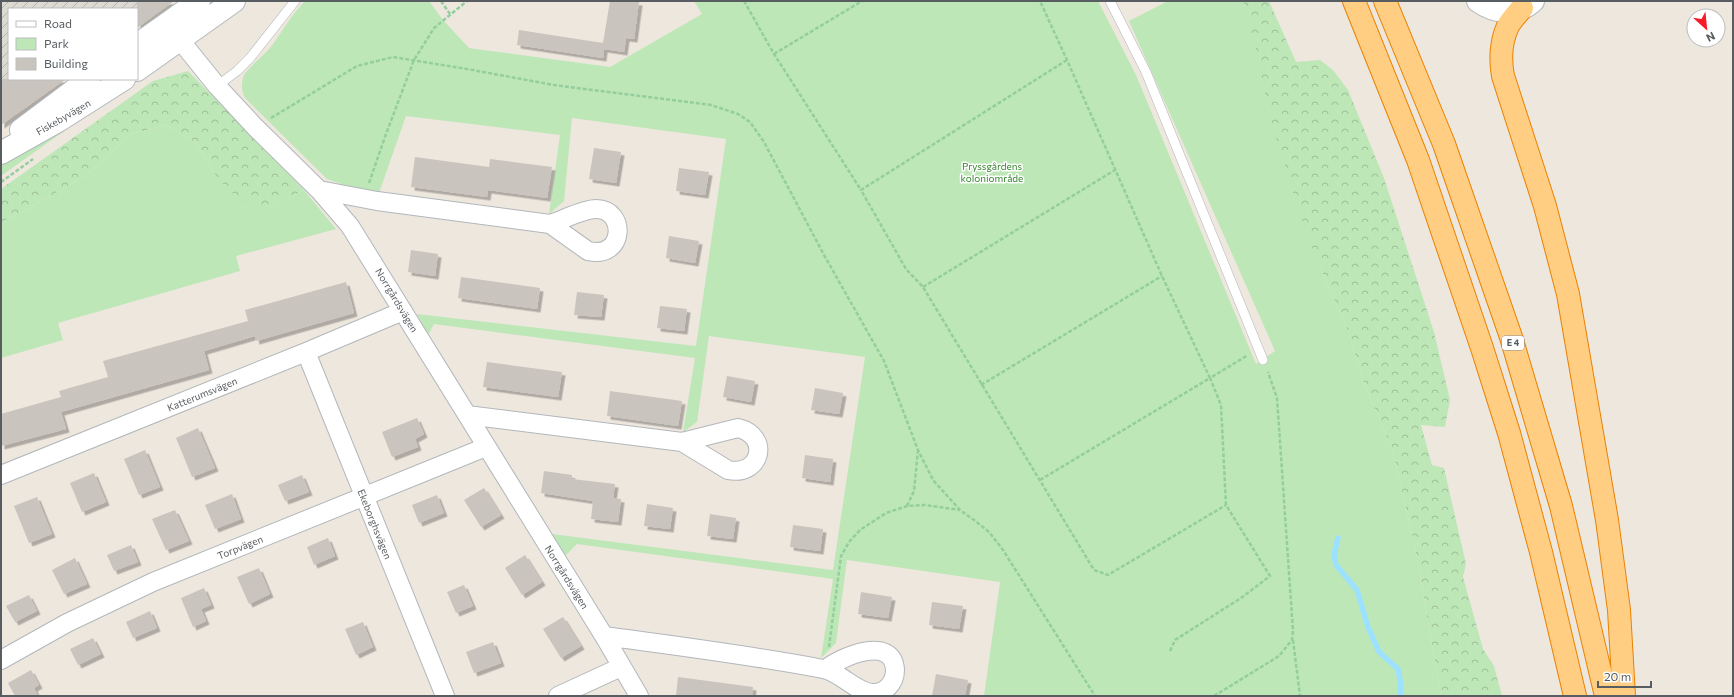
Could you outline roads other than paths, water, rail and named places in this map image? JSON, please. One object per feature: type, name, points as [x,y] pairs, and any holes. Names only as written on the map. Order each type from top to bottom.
[{"type":"highway","points":[[1354,1],[1395,100],[1427,184],[1487,362],[1509,433],[1541,552],[1575,696]]},
{"type":"highway","name":"E 4","points":[[1385,1],[1444,144],[1511,337],[1561,506],[1606,696]]},
{"type":"highway","points":[[1528,5],[1508,25],[1504,38],[1501,64],[1503,76],[1545,206],[1568,294],[1607,520],[1618,610],[1624,696]]},
{"type":"street","points":[[138,69],[174,32],[199,1]]},
{"type":"street","points":[[138,45],[174,32],[234,1]]},
{"type":"street","points":[[1478,1],[1487,7],[1498,11],[1510,11],[1528,5]]},
{"type":"street","name":"Norrgårdsvägen","points":[[174,32],[218,86],[256,127],[319,190],[350,226],[604,636],[639,696]]},
{"type":"street","name":"Fiskebyvägen","points":[[1,145],[88,80]]},
{"type":"street","name":"Fiskebyvägen","points":[[1,153],[58,122],[122,80]]},
{"type":"street","points":[[319,190],[364,198],[550,224]]},
{"type":"street","name":"Katterumsvägen","points":[[1,475],[404,311]]},
{"type":"street","name":"Ekeborghsvägen","points":[[306,352],[445,696]]},
{"type":"street","points":[[467,415],[682,442]]},
{"type":"street","name":"Torpvägen","points":[[1,660],[67,623],[153,582],[486,447]]},
{"type":"street","points":[[604,636],[826,670]]},
{"type":"street","points":[[558,696],[621,667]]},
{"type":"lane","points":[[218,86],[237,71],[250,58],[295,1]]},
{"type":"lane","points":[[1110,1],[1146,72],[1263,360]]},
{"type":"waterway","points":[[1338,538],[1334,555],[1336,565],[1357,590],[1368,627],[1379,652],[1398,669],[1401,686],[1400,696]]},
{"type":"park label","name":"Pryssgårdens koloniområde","points":[[992,172]]}]
